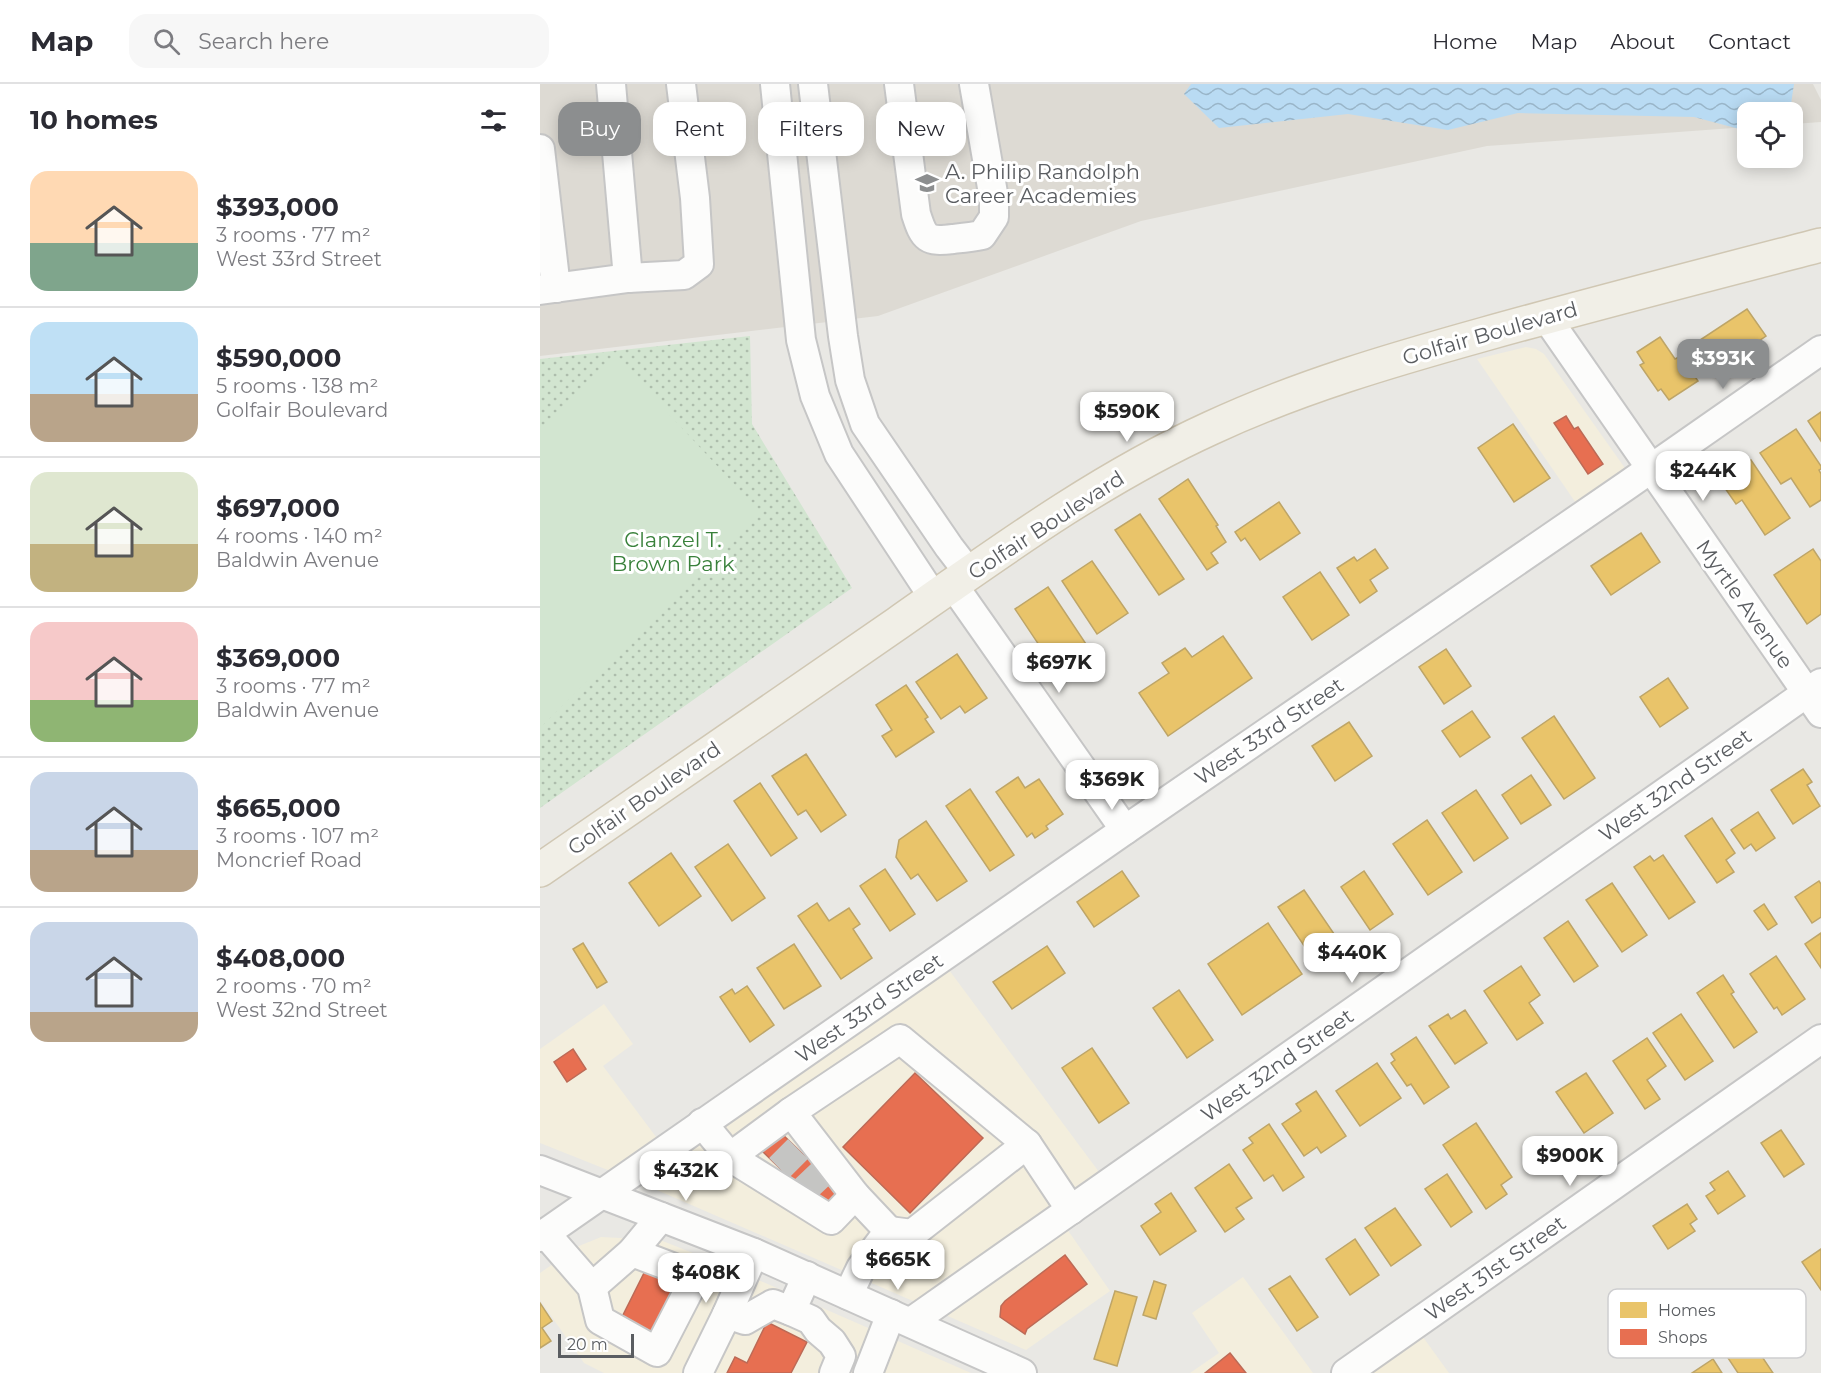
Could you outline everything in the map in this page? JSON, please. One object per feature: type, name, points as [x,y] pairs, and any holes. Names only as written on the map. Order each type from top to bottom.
[{"type":"main road","name":"Golfair Boulevard","points":[[540,870],[952,585],[1082,499],[1154,457],[1210,428],[1291,394],[1382,363],[1546,317],[1821,245]]},
{"type":"street","points":[[610,84],[628,278]]},
{"type":"street","points":[[540,149],[548,289],[628,278],[684,275],[699,264],[695,198],[681,84]]},
{"type":"street","points":[[775,84],[801,340],[815,396],[839,454],[952,585],[1125,830]]},
{"type":"street","points":[[813,84],[850,380],[865,424],[950,548],[952,585]]},
{"type":"street","points":[[900,84],[916,213],[927,237],[935,241],[982,235],[994,216],[994,199],[974,84]]},
{"type":"street","name":"Myrtle Avenue","points":[[1546,317],[1816,696]]},
{"type":"street","name":"West 33rd Street","points":[[543,1235],[1821,350]]},
{"type":"street","name":"West 32nd Street","points":[[901,1318],[1071,1210],[1816,696]]},
{"type":"street","points":[[730,1157],[790,1112],[900,1039],[1027,1144],[1071,1210]]},
{"type":"street","name":"West 31st Street","points":[[1346,1373],[1821,1039]]},
{"type":"street","points":[[790,1112],[789,1158],[813,1181],[855,1195],[889,1231],[912,1234],[1027,1144]]},
{"type":"street","points":[[702,1123],[730,1157],[789,1158],[813,1181],[831,1220],[855,1195]]},
{"type":"street","points":[[540,1170],[807,1276],[901,1318],[993,1367],[1022,1373]]},
{"type":"street","points":[[592,1287],[632,1252],[661,1217]]},
{"type":"street","points":[[848,1295],[861,1268],[889,1231]]},
{"type":"street","points":[[682,1271],[702,1233]]},
{"type":"street","points":[[543,1235],[592,1287],[600,1320],[657,1352],[690,1288],[682,1271],[632,1252]]},
{"type":"street","points":[[698,1373],[754,1254]]},
{"type":"street","points":[[791,1311],[807,1276]]},
{"type":"street","points":[[727,1314],[745,1320],[773,1304],[811,1320],[818,1330],[838,1348],[841,1356],[834,1373]]},
{"type":"street","points":[[868,1373],[901,1318]]},
{"type":"shaded area","name":"A. Philip Randolph Career Academies","points":[[540,84],[1813,84],[1821,100],[1821,122],[1803,123],[1803,102],[1737,102],[1737,128],[1487,146],[1141,221],[878,316],[540,356]]},
{"type":"shaded area","points":[[1526,347],[1544,354],[1627,471],[1578,506],[1477,359]]},
{"type":"shaded area","points":[[949,970],[1099,1172],[1051,1206],[1110,1291],[1026,1350],[643,1184],[540,1143],[540,1049],[604,1004],[633,1044],[603,1066],[674,1161]]},
{"type":"shaded area","points":[[601,1237],[660,1240],[731,1268],[971,1373],[604,1373],[584,1363],[540,1300],[540,1273],[579,1246]]},
{"type":"shaded area","points":[[1243,1277],[1313,1373],[1190,1373],[1219,1353],[1192,1313]]},
{"type":"shaded area","points":[[1423,1337],[1449,1373],[1371,1373]]},
{"type":"green space","name":"Clanzel T. Brown Park","points":[[750,336],[752,424],[852,588],[540,808],[540,359]]},
{"type":"green space","points":[[616,357],[760,512],[540,728],[540,432]]},
{"type":"water","points":[[1191,84],[1794,84],[1791,102],[1737,102],[1737,128],[1694,117],[1518,113],[1448,130],[1348,114],[1219,128],[1184,94]]},
{"type":"building: Homes","points":[[1747,309],[1766,336],[1737,356],[1739,359],[1715,376],[1694,344]]},
{"type":"building: Homes","points":[[1660,337],[1675,359],[1681,356],[1698,381],[1669,400],[1661,389],[1658,391],[1640,365],[1644,363],[1637,352]]},
{"type":"building: Homes","points":[[1821,412],[1821,441],[1808,421]]},
{"type":"building: Homes","points":[[1513,424],[1550,478],[1514,502],[1478,448]]},
{"type":"building: Homes","points":[[1796,429],[1821,466],[1819,470],[1821,500],[1810,507],[1791,478],[1781,484],[1760,453]]},
{"type":"building: Homes","points":[[1751,460],[1790,518],[1765,535],[1742,500],[1736,504],[1720,481]]},
{"type":"building: Homes","points":[[1188,479],[1218,525],[1216,526],[1226,542],[1211,553],[1218,563],[1207,570],[1159,499]]},
{"type":"building: Homes","points":[[1279,502],[1300,533],[1260,560],[1245,538],[1241,541],[1235,532]]},
{"type":"building: Homes","points":[[1140,514],[1184,579],[1159,595],[1115,530]]},
{"type":"building: Homes","points":[[1641,533],[1660,562],[1611,595],[1591,566]]},
{"type":"building: Homes","points":[[1375,549],[1388,568],[1370,580],[1377,591],[1360,603],[1337,568],[1354,557],[1357,561]]},
{"type":"building: Homes","points":[[1813,549],[1821,561],[1821,614],[1807,624],[1774,575]]},
{"type":"building: Homes","points":[[1092,561],[1128,613],[1097,634],[1062,581]]},
{"type":"building: Homes","points":[[1320,572],[1349,615],[1312,640],[1283,597]]},
{"type":"building: Homes","points":[[1048,587],[1086,644],[1053,666],[1015,609]]},
{"type":"building: Homes","points":[[1223,636],[1252,678],[1168,736],[1139,693],[1169,673],[1162,663],[1185,648],[1192,657]]},
{"type":"building: Homes","points":[[1446,649],[1471,686],[1444,704],[1419,667]]},
{"type":"building: Homes","points":[[957,654],[987,698],[965,713],[960,706],[941,719],[916,682]]},
{"type":"building: Homes","points":[[1668,678],[1688,708],[1660,727],[1640,697]]},
{"type":"building: Homes","points":[[906,685],[928,717],[925,719],[934,732],[896,757],[882,736],[892,730],[876,705]]},
{"type":"building: Homes","points":[[1472,711],[1490,737],[1460,757],[1442,731]]},
{"type":"building: Homes","points":[[1554,716],[1595,778],[1564,799],[1522,738]]},
{"type":"building: Homes","points":[[1349,722],[1372,756],[1335,781],[1312,746]]},
{"type":"building: Homes","points":[[806,754],[846,815],[821,832],[806,810],[798,815],[772,776]]},
{"type":"building: Homes","points":[[1803,769],[1812,782],[1807,785],[1820,806],[1793,824],[1771,790]]},
{"type":"building: Homes","points":[[1531,775],[1551,805],[1521,824],[1502,795]]},
{"type":"building: Homes","points":[[1018,777],[1025,788],[1039,779],[1063,814],[1046,826],[1048,829],[1035,838],[1032,833],[1027,837],[996,792]]},
{"type":"building: Homes","points":[[760,783],[797,838],[771,856],[734,801]]},
{"type":"building: Homes","points":[[970,789],[1014,855],[990,871],[946,806]]},
{"type":"building: Homes","points":[[1476,790],[1508,838],[1474,861],[1442,813]]},
{"type":"building: Homes","points":[[1758,812],[1775,838],[1756,851],[1751,844],[1744,849],[1731,830]]},
{"type":"building: Homes","points":[[1712,818],[1735,853],[1726,860],[1734,872],[1717,883],[1685,836]]},
{"type":"building: Homes","points":[[1427,820],[1462,872],[1428,895],[1393,844]]},
{"type":"building: Homes","points":[[926,821],[967,881],[937,901],[918,874],[911,879],[896,857],[899,840]]},
{"type":"building: Homes","points":[[728,844],[765,898],[732,921],[695,867]]},
{"type":"building: Homes","points":[[671,853],[701,896],[659,926],[629,883]]},
{"type":"building: Homes","points":[[1663,855],[1695,902],[1669,919],[1634,867],[1650,856],[1654,861]]},
{"type":"building: Homes","points":[[885,869],[915,914],[890,931],[860,886]]},
{"type":"building: Homes","points":[[1122,871],[1139,896],[1094,927],[1077,902]]},
{"type":"building: Homes","points":[[1364,871],[1393,914],[1370,930],[1341,887]]},
{"type":"building: Homes","points":[[1819,881],[1821,884],[1821,917],[1812,923],[1795,897]]},
{"type":"building: Homes","points":[[1612,883],[1647,935],[1622,952],[1586,900]]},
{"type":"building: Homes","points":[[1304,890],[1343,947],[1317,965],[1278,907]]},
{"type":"building: Homes","points":[[817,903],[829,921],[849,908],[860,924],[853,929],[872,958],[841,979],[798,916]]},
{"type":"building: Homes","points":[[1764,904],[1777,924],[1768,930],[1754,911]]},
{"type":"building: Homes","points":[[1568,921],[1598,966],[1574,982],[1544,938]]},
{"type":"building: Homes","points":[[1268,923],[1302,974],[1242,1015],[1208,964]]},
{"type":"building: Homes","points":[[1821,933],[1821,968],[1805,944]]},
{"type":"building: Homes","points":[[583,943],[607,982],[597,988],[573,949]]},
{"type":"building: Homes","points":[[794,944],[821,986],[784,1009],[757,968]]},
{"type":"building: Homes","points":[[1047,946],[1065,973],[1012,1009],[993,982]]},
{"type":"building: Homes","points":[[1776,956],[1805,999],[1782,1015],[1777,1007],[1774,1009],[1750,974]]},
{"type":"building: Homes","points":[[1521,966],[1540,995],[1529,1003],[1543,1023],[1517,1040],[1484,991]]},
{"type":"building: Homes","points":[[1723,975],[1734,992],[1731,994],[1757,1032],[1734,1048],[1697,993]]},
{"type":"building: Homes","points":[[747,986],[774,1025],[750,1042],[720,997],[732,989],[735,994]]},
{"type":"building: Homes","points":[[1179,990],[1213,1040],[1187,1058],[1153,1008]]},
{"type":"building: Homes","points":[[1465,1010],[1487,1043],[1455,1064],[1429,1026],[1448,1014],[1451,1019]]},
{"type":"building: Homes","points":[[1681,1014],[1713,1061],[1685,1080],[1653,1033]]},
{"type":"building: Homes","points":[[1416,1037],[1449,1087],[1424,1104],[1411,1084],[1407,1086],[1391,1063],[1395,1060],[1391,1054]]},
{"type":"building: Homes","points":[[1647,1038],[1666,1066],[1647,1080],[1660,1099],[1645,1109],[1613,1061]]},
{"type":"building: Homes","points":[[1092,1048],[1129,1103],[1099,1123],[1062,1068]]},
{"type":"building: Homes","points":[[1377,1063],[1401,1098],[1360,1126],[1336,1091]]},
{"type":"building: Homes","points":[[1586,1073],[1613,1113],[1584,1133],[1556,1092]]},
{"type":"building: Homes","points":[[1316,1091],[1346,1136],[1321,1153],[1317,1147],[1304,1156],[1282,1124],[1301,1111],[1296,1104]]},
{"type":"building: Homes","points":[[1476,1123],[1512,1177],[1501,1185],[1507,1194],[1486,1209],[1443,1145]]},
{"type":"building: Homes","points":[[1269,1124],[1304,1177],[1283,1191],[1273,1175],[1264,1181],[1243,1150],[1253,1143],[1249,1138]]},
{"type":"building: Homes","points":[[1781,1130],[1804,1164],[1784,1177],[1761,1143]]},
{"type":"building: Homes","points":[[1229,1164],[1252,1198],[1236,1208],[1244,1219],[1225,1232],[1195,1188]]},
{"type":"building: Homes","points":[[1728,1171],[1745,1196],[1718,1214],[1706,1196],[1715,1190],[1710,1183]]},
{"type":"building: Homes","points":[[1447,1174],[1472,1212],[1451,1227],[1425,1189]]},
{"type":"building: Homes","points":[[1171,1193],[1196,1231],[1160,1255],[1141,1226],[1161,1212],[1155,1204]]},
{"type":"building: Homes","points":[[1687,1204],[1697,1219],[1690,1224],[1695,1231],[1668,1249],[1653,1226]]},
{"type":"building: Homes","points":[[1395,1208],[1421,1245],[1391,1266],[1365,1228]]},
{"type":"building: Homes","points":[[1355,1239],[1379,1275],[1350,1295],[1326,1259]]},
{"type":"building: Homes","points":[[1821,1249],[1821,1290],[1802,1262]]},
{"type":"building: Homes","points":[[1290,1276],[1318,1317],[1297,1331],[1269,1289]]},
{"type":"building: Homes","points":[[1154,1281],[1166,1285],[1156,1319],[1143,1315]]},
{"type":"building: Homes","points":[[1115,1291],[1137,1297],[1117,1366],[1094,1359]]},
{"type":"building: Homes","points":[[540,1303],[552,1321],[542,1328],[551,1341],[540,1348]]},
{"type":"building: Homes","points":[[1728,1358],[1763,1358],[1773,1373],[1738,1373]]},
{"type":"building: Homes","points":[[1713,1359],[1722,1373],[1692,1373]]},
{"type":"building: Shops","points":[[1566,416],[1574,429],[1578,427],[1603,464],[1588,474],[1554,423]]},
{"type":"building: Shops","points":[[573,1049],[586,1069],[567,1082],[554,1062]]},
{"type":"building: Shops","points":[[915,1073],[983,1138],[910,1213],[843,1147]]},
{"type":"building: Shops","points":[[779,1131],[841,1191],[823,1210],[761,1150]]},
{"type":"building: Shops","points":[[1065,1255],[1087,1284],[1027,1329],[1025,1334],[1000,1317],[1001,1306],[1005,1301]]},
{"type":"building: Shops","points":[[646,1269],[679,1286],[655,1334],[622,1317]]},
{"type":"building: Shops","points":[[767,1322],[807,1342],[791,1373],[727,1373],[735,1357],[747,1363]]},
{"type":"building: Shops","points":[[1230,1353],[1246,1373],[1205,1373]]},
{"type":"tunnel","points":[[779,1168],[798,1149]]},
{"type":"tunnel","points":[[803,1191],[822,1173]]},
{"type":"place","name":"A. Philip Randolph Career Academies","points":[[927,183]]}]
